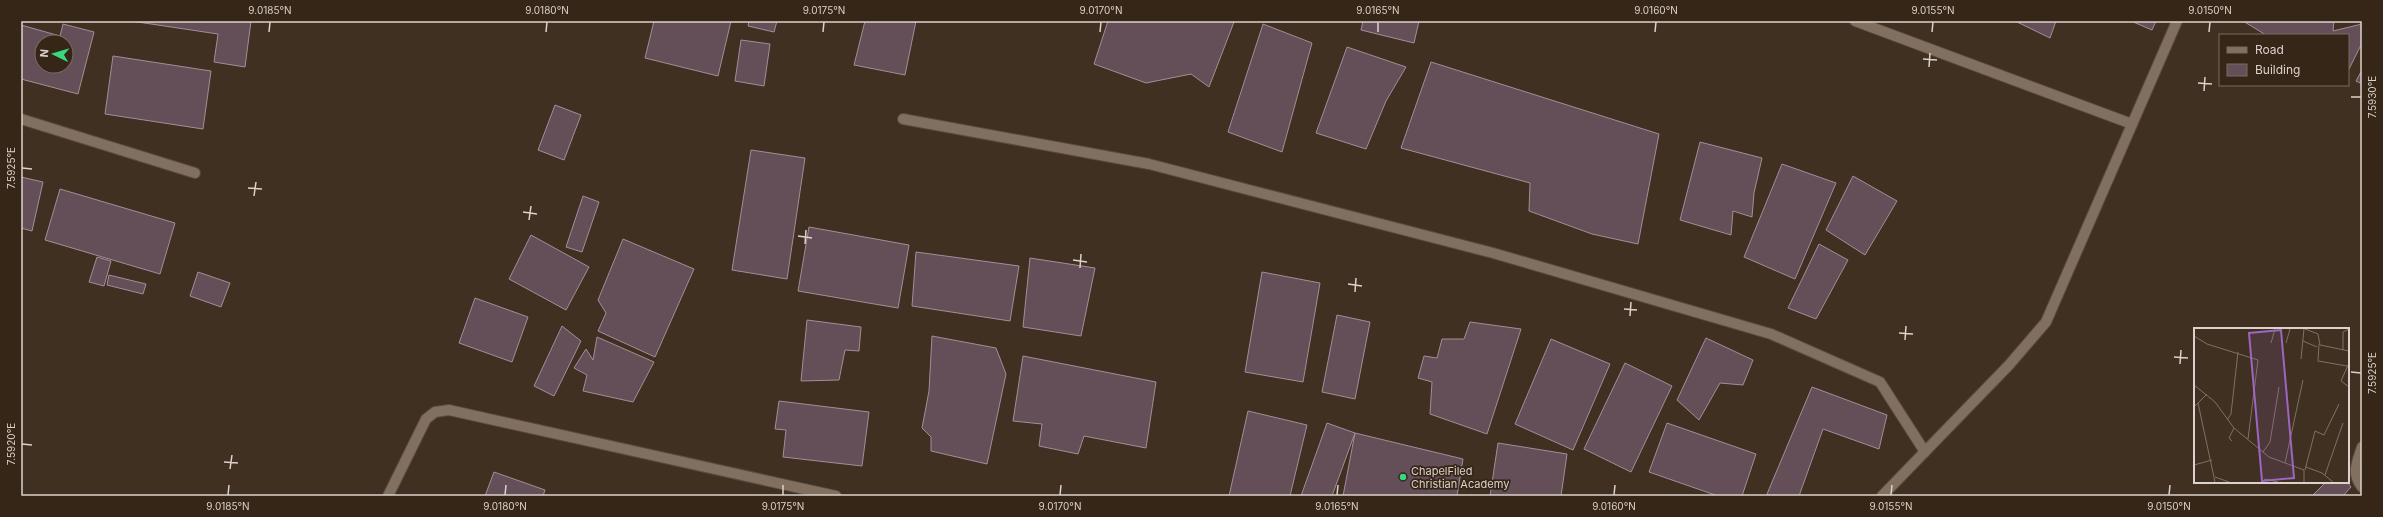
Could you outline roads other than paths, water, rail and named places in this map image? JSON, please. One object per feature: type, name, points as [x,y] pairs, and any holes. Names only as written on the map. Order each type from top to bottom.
[{"type":"street","points":[[1854,21],[2132,124]]},
{"type":"street","points":[[1882,496],[2009,365],[2046,322],[2177,21]]},
{"type":"street","points":[[21,119],[195,173]]},
{"type":"street","points":[[903,119],[1149,164],[1494,253],[1771,334],[1880,382],[1925,452]]},
{"type":"street","points":[[388,496],[426,419],[435,412],[448,410],[836,496]]},
{"type":"street","points":[[2362,447],[2355,466],[2356,480],[2362,487]]},
{"type":"place","name":"ChapelFiled Christian Academy","points":[[1403,477]]}]
